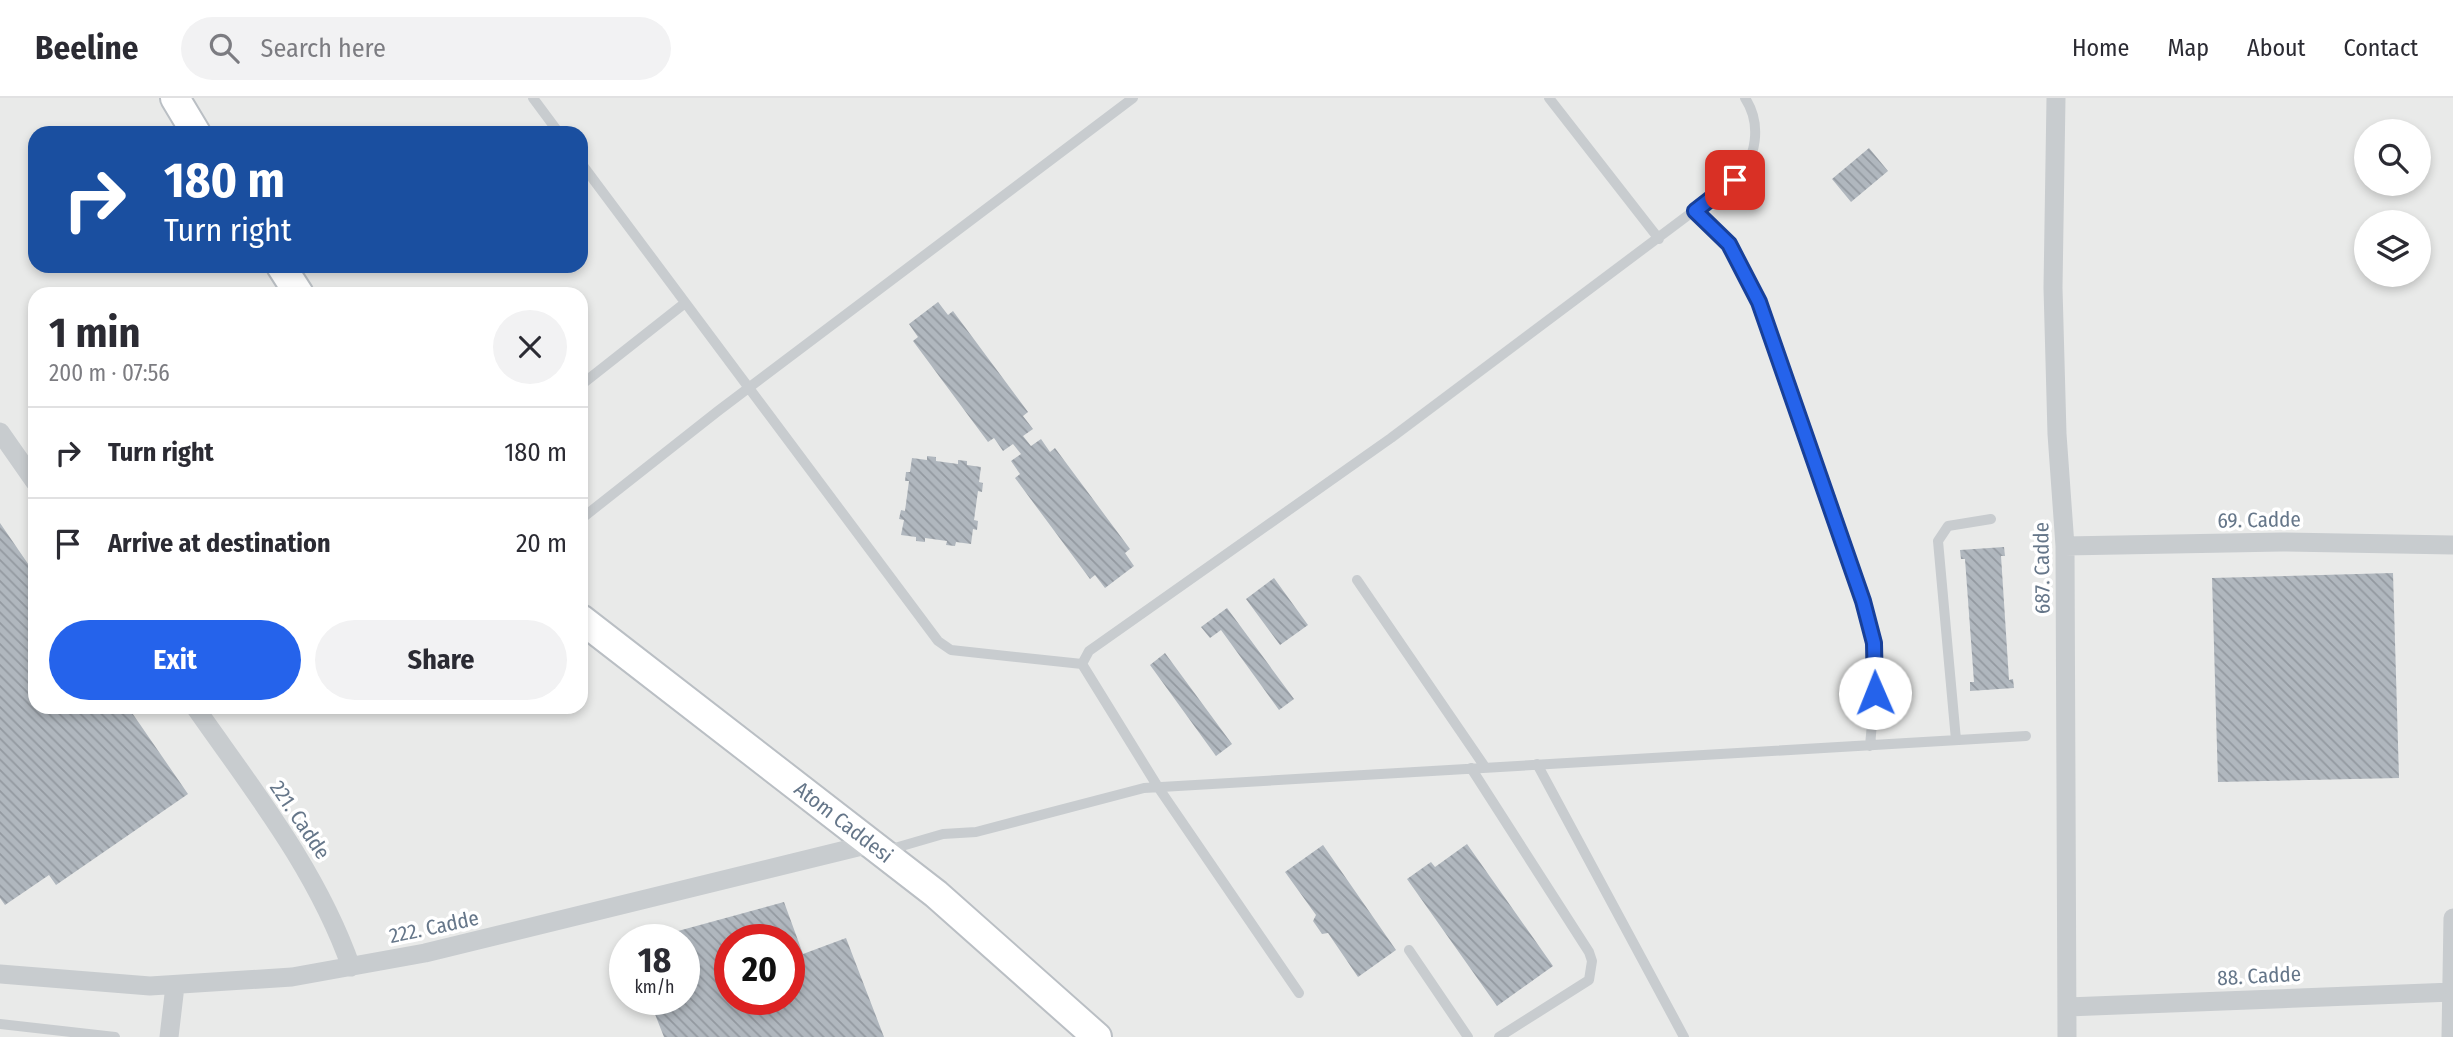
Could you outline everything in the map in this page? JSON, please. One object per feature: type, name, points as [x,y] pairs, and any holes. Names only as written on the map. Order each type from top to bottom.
[{"type":"street","points":[[175,98],[192,126]]},
{"type":"street","name":"687. Cadde","points":[[2056,98],[2053,288],[2057,434],[2065,546],[2067,1037]]},
{"type":"street","points":[[0,432],[28,472]]},
{"type":"street","name":"69. Cadde","points":[[2065,546],[2282,542],[2453,545]]},
{"type":"street","name":"Atom Caddesi","points":[[588,624],[936,894],[1097,1037]]},
{"type":"street","name":"221. Cadde","points":[[200,714],[301,859],[325,902],[351,967]]},
{"type":"street","name":"222. Cadde","points":[[0,974],[175,986],[292,977],[425,953],[875,848]]},
{"type":"street","points":[[2451,1037],[2453,918]]},
{"type":"street","points":[[169,1037],[175,986]]},
{"type":"street","name":"88. Cadde","points":[[2067,1007],[2451,992]]},
{"type":"lane","points":[[533,98],[554,126]]},
{"type":"lane","points":[[588,513],[747,388],[1133,98]]},
{"type":"lane","points":[[1549,98],[1659,239]]},
{"type":"lane","points":[[1082,664],[1089,651],[1391,438],[1735,180],[1749,163],[1755,129],[1754,117],[1745,98]]},
{"type":"lane","points":[[588,172],[747,388],[944,646],[962,651],[1082,664]]},
{"type":"lane","points":[[1695,211],[1729,244],[1759,302],[1863,601],[1874,643],[1875,693],[1870,746]]},
{"type":"lane","points":[[588,379],[685,303]]},
{"type":"lane","points":[[1956,740],[1938,541],[1948,526],[1992,519]]},
{"type":"lane","points":[[1357,580],[1485,767]]},
{"type":"lane","points":[[1082,664],[1158,787],[1299,992]]},
{"type":"lane","points":[[875,848],[943,834],[976,832],[1158,787],[1194,788],[1485,767],[2025,736]]},
{"type":"lane","points":[[1537,764],[1684,1037]]},
{"type":"lane","points":[[1471,768],[1592,961],[1589,979],[1499,1037]]},
{"type":"lane","points":[[1409,950],[1468,1037]]},
{"type":"lane","points":[[0,1024],[115,1037]]},
{"type":"shaded area","points":[[0,98],[2453,98],[2453,1037],[0,1037]]},
{"type":"building","points":[[1869,148],[1888,171],[1851,202],[1832,179]]},
{"type":"building","points":[[938,302],[948,315],[953,311],[1028,412],[1023,416],[1033,429],[1023,436],[1031,446],[1041,439],[1050,452],[1055,448],[1130,549],[1125,553],[1134,566],[1105,588],[1095,575],[1090,579],[1015,478],[1020,474],[1011,461],[1021,454],[1013,444],[1003,451],[994,438],[988,442],[913,341],[918,337],[909,324]]},
{"type":"building","points":[[927,456],[936,457],[936,461],[958,464],[958,460],[967,461],[967,465],[981,467],[979,482],[983,483],[982,492],[978,491],[974,520],[978,521],[977,530],[973,529],[971,544],[956,542],[955,546],[946,545],[947,541],[925,538],[925,542],[916,541],[916,537],[901,535],[904,520],[899,519],[901,510],[905,511],[909,481],[905,481],[906,472],[910,472],[912,458],[927,460]]},
{"type":"building","points":[[0,523],[28,564],[28,714],[133,714],[188,794],[56,885],[49,875],[5,905],[0,898]]},
{"type":"building","points":[[2004,547],[2005,556],[2001,556],[2009,680],[2013,679],[2014,688],[1970,691],[1970,682],[1974,682],[1965,559],[1961,559],[1960,550]]},
{"type":"building","points":[[2393,573],[2399,778],[2218,782],[2212,578]]},
{"type":"building","points":[[1274,578],[1308,625],[1280,645],[1246,599]]},
{"type":"building","points":[[1227,608],[1294,699],[1279,710],[1221,630],[1210,638],[1201,627]]},
{"type":"building","points":[[1165,653],[1232,744],[1216,756],[1150,665]]},
{"type":"building","points":[[1467,844],[1553,966],[1497,1006],[1407,879],[1431,862],[1435,867]]},
{"type":"building","points":[[1323,845],[1396,950],[1358,977],[1328,933],[1322,934],[1313,921],[1316,915],[1285,872]]},
{"type":"building","points":[[784,902],[792,924],[714,924],[714,1015],[805,1015],[805,953],[846,938],[884,1037],[664,1037],[655,1015],[700,1015],[700,925]]},
{"type":"route","points":[[1735,180],[1695,211],[1729,244],[1742,264],[1759,302],[1813,452],[1870,624],[1874,643],[1875,693]]}]
